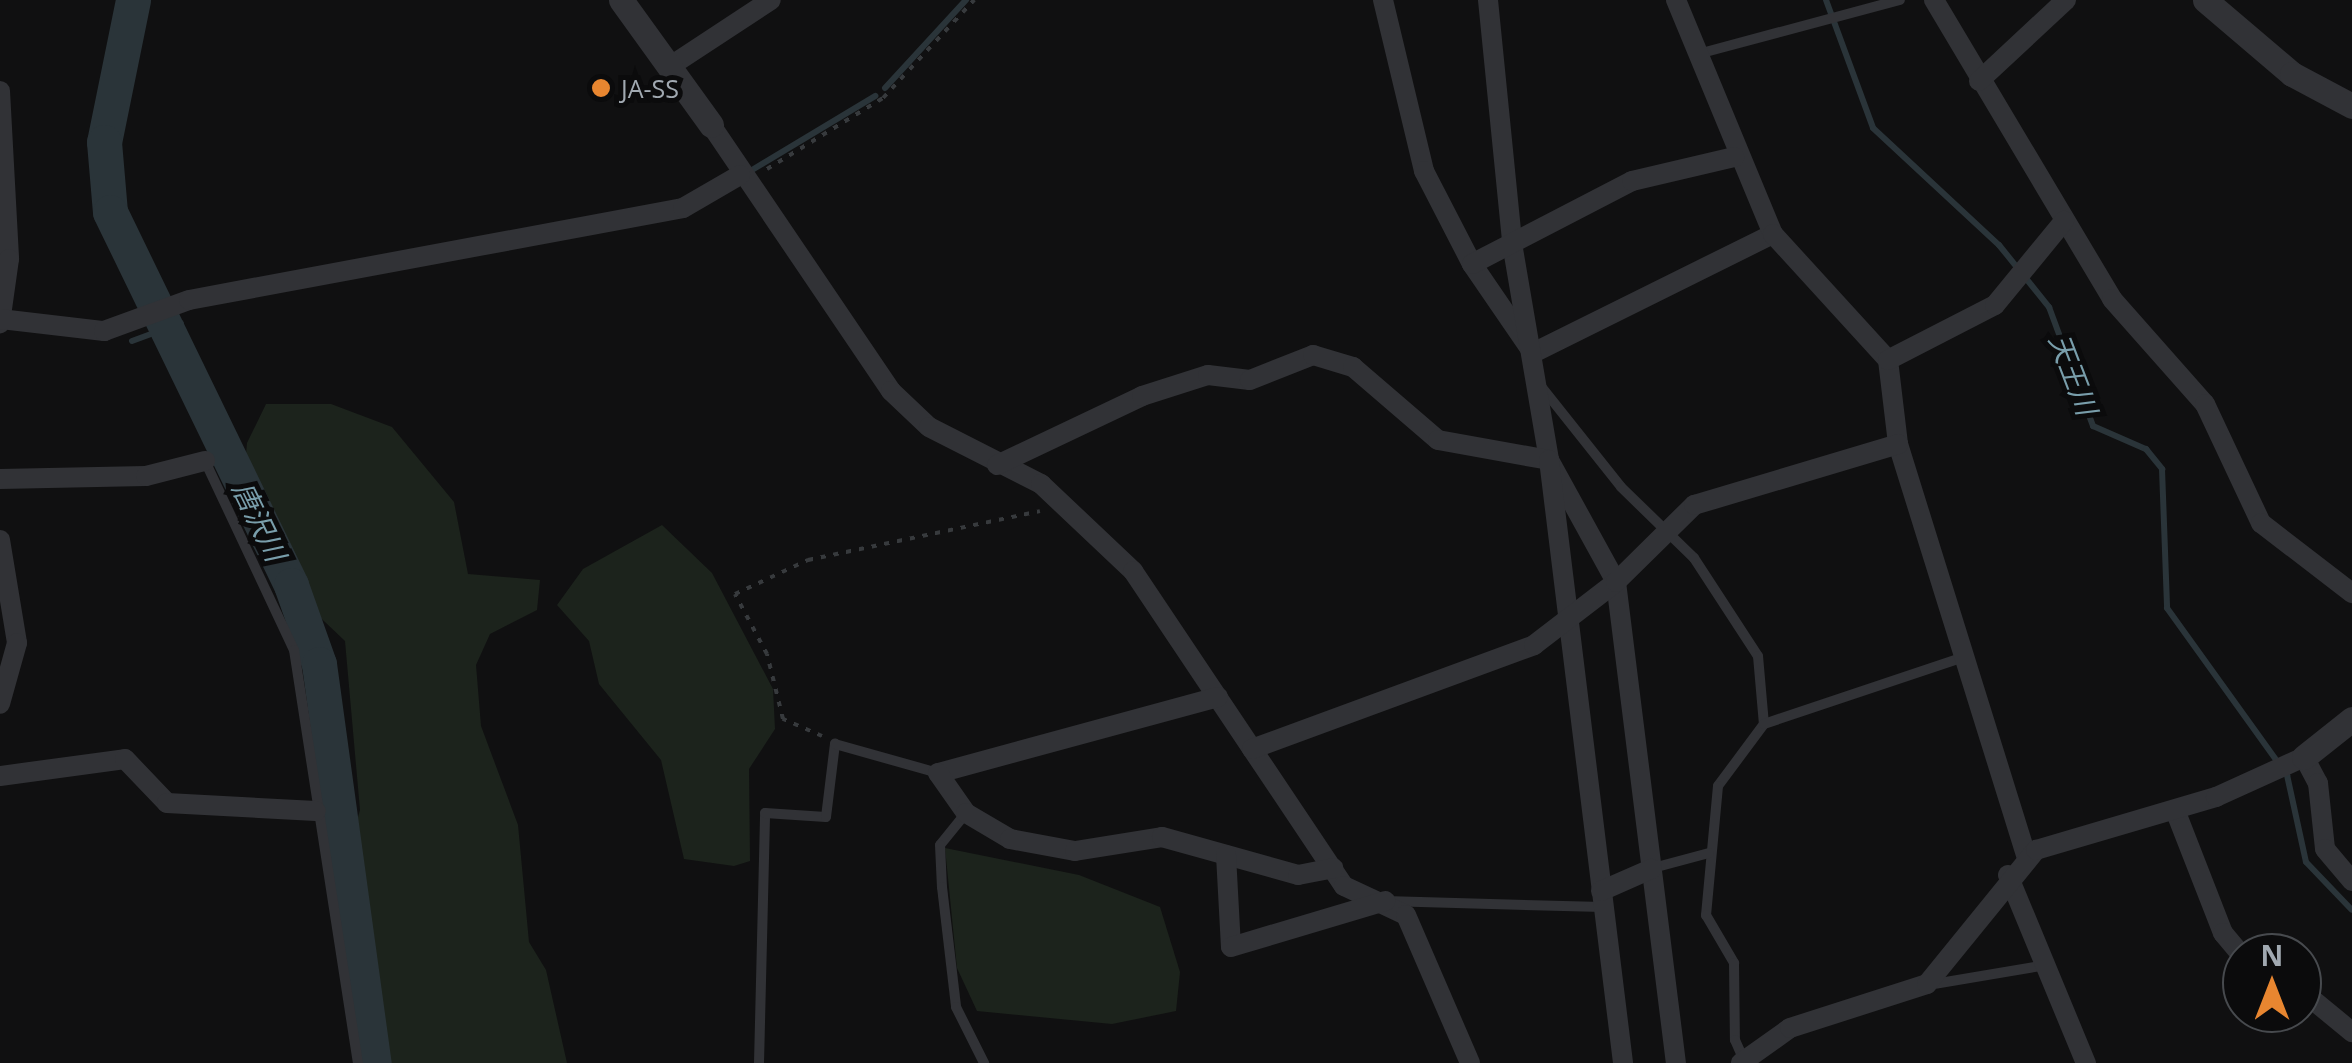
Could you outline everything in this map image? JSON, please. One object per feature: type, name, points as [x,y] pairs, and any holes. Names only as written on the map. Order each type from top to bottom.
[{"type":"street","points":[[620,0],[672,64],[749,174],[891,391],[929,427],[1068,504],[1133,570],[1333,868],[1356,894],[1385,901],[1406,915],[1470,1063]]},
{"type":"street","points":[[672,64],[771,0]]},
{"type":"street","points":[[1382,0],[1424,170],[1472,264],[1533,353]]},
{"type":"street","points":[[1488,0],[1514,249],[1539,383],[1623,1063]]},
{"type":"street","points":[[1676,0],[1734,156],[1773,234],[1888,360],[1898,444],[2026,856]]},
{"type":"street","points":[[1934,0],[2112,299],[2204,404],[2262,523],[2352,593]]},
{"type":"street","points":[[1979,81],[2066,0]]},
{"type":"street","points":[[2205,0],[2292,74],[2352,106]]},
{"type":"street","points":[[0,91],[9,259],[0,320],[82,334],[174,305],[684,208],[749,174]]},
{"type":"street","points":[[1472,264],[1514,249],[1632,181],[1734,156]]},
{"type":"street","points":[[1888,360],[1995,305],[2064,220]]},
{"type":"street","points":[[1533,353],[1773,234]]},
{"type":"street","points":[[997,465],[1160,390],[1208,375],[1250,380],[1313,355],[1353,366],[1438,440],[1549,460]]},
{"type":"street","points":[[1252,749],[1534,644],[1616,582],[1664,528],[1694,504],[1898,444]]},
{"type":"street","points":[[0,479],[146,476],[206,460]]},
{"type":"street","points":[[1549,460],[1616,582],[1676,1063]]},
{"type":"street","points":[[0,540],[17,643],[0,704]]},
{"type":"street","points":[[1218,697],[938,773],[966,814],[1010,839],[1075,852],[1162,837],[1298,875],[1333,868]]},
{"type":"street","points":[[1743,1062],[1790,1028],[1927,984],[2026,856],[2175,810],[2304,757],[2352,719]]},
{"type":"street","points":[[2304,757],[2318,783],[2325,849],[2352,881]]},
{"type":"street","points":[[0,776],[125,759],[167,803],[316,811]]},
{"type":"street","points":[[2175,810],[2223,933]]},
{"type":"street","points":[[1226,855],[1231,948],[1385,901]]},
{"type":"street","points":[[1602,899],[1650,870]]},
{"type":"street","points":[[2008,876],[2086,1063]]},
{"type":"street","points":[[2322,1007],[2352,1032]]},
{"type":"lane","points":[[1697,54],[1900,0]]},
{"type":"lane","points":[[1539,383],[1746,630],[1765,690],[1764,724]]},
{"type":"lane","points":[[206,460],[294,650],[358,1063]]},
{"type":"lane","points":[[1743,1062],[1735,1040],[1734,963],[1706,915],[1709,854],[1727,763],[1764,724],[1967,656]]},
{"type":"lane","points":[[758,1063],[765,814],[826,817],[835,744],[938,773]]},
{"type":"lane","points":[[966,814],[940,845],[942,888],[956,1008],[984,1063]]},
{"type":"lane","points":[[1650,870],[1709,854]]},
{"type":"lane","points":[[1385,901],[1602,899]]},
{"type":"lane","points":[[1927,984],[1942,990],[2046,965]]},
{"type":"path","points":[[749,174],[884,98],[974,0]]},
{"type":"path","points":[[835,744],[783,718],[767,654],[735,594],[808,560],[1068,504]]},
{"type":"shaded area","points":[[266,404],[331,404],[392,427],[454,502],[468,574],[540,580],[537,610],[490,634],[476,665],[481,726],[518,825],[529,942],[546,970],[567,1063],[378,1063],[342,874],[360,810],[345,641],[287,586],[243,489],[247,443]]},
{"type":"shaded area","points":[[662,525],[712,573],[773,689],[775,729],[749,769],[750,861],[734,866],[684,859],[661,760],[599,684],[589,641],[557,605],[583,569]]},
{"type":"shaded area","points":[[945,848],[1079,875],[1160,907],[1180,972],[1176,1011],[1112,1024],[977,1011],[957,968]]},
{"type":"waterway","name":"唐沢川","points":[[133,0],[104,142],[110,212],[291,585],[319,664],[374,1063]]},
{"type":"waterway","points":[[885,88],[966,0]]},
{"type":"waterway","name":"天王川","points":[[1826,0],[1873,128],[1999,245],[2049,307],[2093,426],[2146,449],[2162,469],[2167,608],[2287,775],[2306,862],[2352,910]]},
{"type":"waterway","points":[[752,170],[875,96]]},
{"type":"waterway","points":[[132,341],[181,323]]},
{"type":"place","name":"JA-SS","points":[[601,88]]}]
